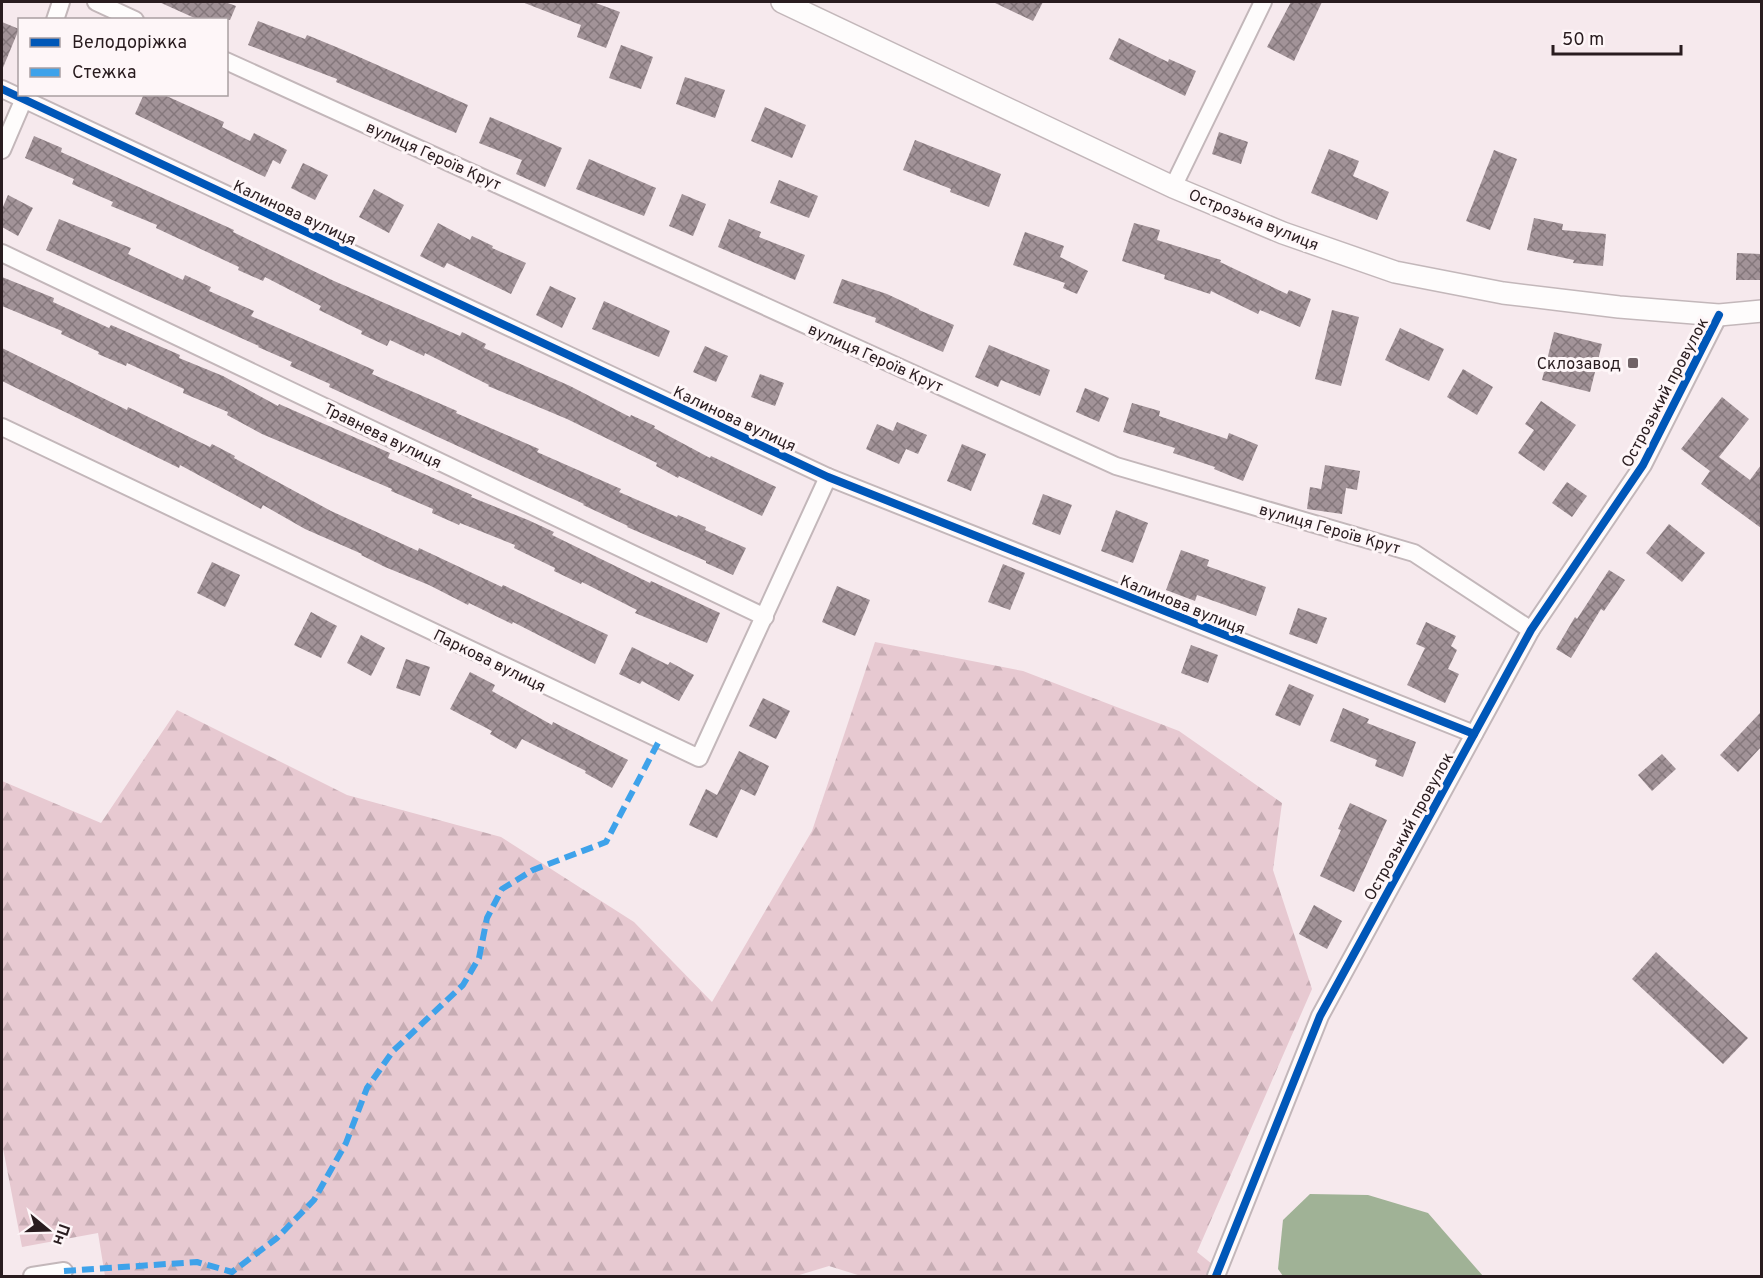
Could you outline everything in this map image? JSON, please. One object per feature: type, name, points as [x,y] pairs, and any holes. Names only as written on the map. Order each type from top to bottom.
[{"type":"main road","name":"Острозька вулиця","points":[[782,2],[1173,187],[1284,233],[1395,272],[1503,293],[1619,307],[1719,315],[1761,311]]},
{"type":"street","points":[[56,18],[62,2]]},
{"type":"street","points":[[96,2],[131,18]]},
{"type":"street","points":[[1173,187],[1263,2]]},
{"type":"street","name":"вулиця Героїв Крут","points":[[228,62],[1116,466],[1414,553],[1531,630]]},
{"type":"street","name":"Калинова вулиця","points":[[2,89],[18,95]]},
{"type":"street","points":[[2,150],[25,97]]},
{"type":"street","name":"Калинова вулиця","points":[[25,97],[828,477],[1474,734]]},
{"type":"street","name":"Травнева вулиця","points":[[2,253],[765,617]]},
{"type":"street","name":"Острозький провулок","points":[[1215,1276],[1320,1016],[1531,630],[1643,465],[1719,315]]},
{"type":"street","name":"Паркова вулиця","points":[[2,427],[699,758],[828,477]]},
{"type":"street","points":[[32,1276],[64,1271]]},
{"type":"green space","points":[[875,642],[1023,671],[1179,731],[1282,803],[1273,870],[1312,989],[1197,1252],[1227,1276],[861,1276],[829,1266],[796,1276],[105,1276],[98,1233],[22,1247],[2,1143],[2,781],[101,823],[177,710],[347,795],[501,837],[634,922],[712,1002],[812,831]]},
{"type":"shaded area","points":[[1310,1194],[1368,1195],[1428,1213],[1483,1276],[1283,1276],[1278,1269],[1283,1220]]},
{"type":"building","points":[[159,2],[225,2],[236,6],[230,20],[228,18],[195,18]]},
{"type":"building","points":[[522,2],[593,2],[620,12],[606,48],[577,37],[581,25]]},
{"type":"building","points":[[993,2],[1043,2],[1033,21]]},
{"type":"building","points":[[1291,2],[1322,2],[1294,61],[1267,47]]},
{"type":"building","points":[[258,21],[305,39],[307,35],[468,105],[456,133],[336,82],[337,79],[248,45]]},
{"type":"building","points":[[2,22],[18,29],[18,31],[2,70]]},
{"type":"building","points":[[1119,38],[1168,62],[1169,59],[1196,71],[1185,96],[1109,59]]},
{"type":"building","points":[[621,45],[653,57],[641,89],[609,78]]},
{"type":"building","points":[[685,77],[725,90],[715,118],[676,104]]},
{"type":"building","points":[[143,96],[166,96],[224,122],[222,127],[250,141],[254,133],[287,150],[280,164],[273,160],[265,177],[135,114]]},
{"type":"building","points":[[765,107],[806,125],[792,158],[751,141]]},
{"type":"building","points":[[490,117],[562,148],[545,187],[516,174],[522,160],[479,143]]},
{"type":"building","points":[[1219,132],[1248,142],[1241,164],[1212,154]]},
{"type":"building","points":[[34,136],[62,148],[61,152],[234,230],[233,232],[334,281],[460,336],[462,332],[486,344],[484,348],[570,386],[630,417],[631,415],[655,426],[654,428],[710,458],[711,456],[776,487],[762,516],[679,476],[678,478],[656,466],[657,463],[567,419],[488,386],[425,353],[424,356],[390,340],[387,346],[361,334],[362,331],[319,310],[321,306],[265,277],[263,281],[238,270],[239,267],[156,228],[157,225],[111,206],[113,202],[72,184],[74,179],[25,158]]},
{"type":"building","points":[[915,140],[1001,174],[989,207],[903,170]]},
{"type":"building","points":[[1329,149],[1359,161],[1353,176],[1389,192],[1377,220],[1311,193]]},
{"type":"building","points":[[1494,150],[1517,159],[1490,230],[1466,221]]},
{"type":"building","points":[[589,159],[656,188],[644,216],[576,189]]},
{"type":"building","points":[[303,163],[328,175],[315,200],[291,188]]},
{"type":"building","points":[[779,180],[818,196],[809,218],[770,203]]},
{"type":"building","points":[[374,189],[404,205],[389,233],[359,217]]},
{"type":"building","points":[[682,194],[706,204],[693,236],[669,226]]},
{"type":"building","points":[[8,195],[33,208],[18,236],[2,227],[2,209]]},
{"type":"building","points":[[1534,218],[1563,224],[1562,230],[1606,234],[1603,266],[1573,263],[1574,260],[1527,250]]},
{"type":"building","points":[[59,219],[131,248],[128,254],[183,280],[185,275],[211,287],[209,291],[254,311],[251,316],[374,370],[372,374],[539,449],[537,452],[621,489],[619,492],[706,527],[705,530],[746,548],[733,575],[329,387],[330,384],[290,366],[292,362],[259,346],[46,250]]},
{"type":"building","points":[[729,219],[761,232],[759,237],[805,255],[795,280],[718,247]]},
{"type":"building","points":[[438,223],[470,240],[472,236],[526,263],[511,294],[447,263],[444,268],[420,256]]},
{"type":"building","points":[[1134,223],[1160,230],[1157,240],[1221,260],[1220,262],[1287,294],[1289,290],[1311,299],[1300,327],[1260,310],[1258,314],[1211,291],[1210,294],[1164,279],[1165,275],[1122,261]]},
{"type":"building","points":[[1025,232],[1064,246],[1060,257],[1088,271],[1077,294],[1063,288],[1065,283],[1013,265]]},
{"type":"building","points":[[1737,253],[1761,254],[1761,280],[1736,280]]},
{"type":"building","points":[[2,277],[54,298],[53,302],[109,328],[111,325],[180,355],[179,358],[223,376],[278,406],[279,404],[390,453],[388,458],[472,495],[471,497],[554,532],[552,535],[650,583],[651,581],[720,613],[707,643],[635,613],[637,610],[582,582],[581,584],[554,571],[555,568],[514,548],[515,545],[460,523],[459,525],[432,513],[433,509],[391,491],[392,489],[262,434],[227,415],[228,412],[183,393],[184,389],[127,363],[126,366],[98,354],[99,352],[61,334],[62,331],[2,306]]},
{"type":"building","points":[[842,279],[887,294],[954,325],[943,352],[875,322],[876,318],[833,303]]},
{"type":"building","points":[[550,286],[576,298],[562,328],[536,315]]},
{"type":"building","points":[[604,301],[670,331],[659,357],[592,329]]},
{"type":"building","points":[[1332,310],[1359,317],[1341,386],[1315,379]]},
{"type":"building","points":[[1400,328],[1444,349],[1429,381],[1385,360]]},
{"type":"building","points":[[1554,332],[1602,344],[1590,392],[1542,380]]},
{"type":"building","points":[[989,345],[1050,370],[1040,396],[1001,380],[998,387],[975,377]]},
{"type":"building","points":[[705,346],[728,356],[716,382],[693,372]]},
{"type":"building","points":[[2,348],[127,410],[128,407],[210,447],[212,444],[331,511],[418,551],[419,548],[502,587],[503,585],[608,635],[595,664],[513,622],[512,624],[469,603],[468,605],[305,529],[263,505],[261,509],[180,465],[179,468],[2,381]]},
{"type":"building","points":[[1463,369],[1493,387],[1477,415],[1447,397]]},
{"type":"building","points":[[760,374],[784,383],[775,406],[751,397]]},
{"type":"building","points":[[1085,388],[1109,398],[1099,422],[1076,412]]},
{"type":"building","points":[[1722,397],[1749,419],[1719,457],[1750,480],[1761,465],[1761,528],[1701,484],[1710,471],[1681,449]]},
{"type":"building","points":[[1541,401],[1576,425],[1544,471],[1518,453],[1534,430],[1525,424]]},
{"type":"building","points":[[1132,403],[1160,411],[1159,416],[1227,439],[1229,433],[1258,445],[1243,481],[1214,469],[1215,467],[1173,453],[1175,448],[1123,432]]},
{"type":"building","points":[[897,422],[927,435],[918,454],[906,449],[899,464],[866,449],[877,424],[893,431]]},
{"type":"building","points":[[962,444],[986,454],[971,491],[947,481]]},
{"type":"building","points":[[1325,465],[1360,471],[1357,490],[1346,488],[1342,514],[1307,509],[1310,487],[1321,489]]},
{"type":"building","points":[[1567,482],[1587,496],[1572,517],[1552,503]]},
{"type":"building","points":[[1043,494],[1072,505],[1060,535],[1032,524]]},
{"type":"building","points":[[1116,510],[1148,523],[1133,563],[1101,551]]},
{"type":"building","points":[[1669,524],[1705,553],[1682,582],[1646,553]]},
{"type":"building","points":[[1181,550],[1209,560],[1207,566],[1266,587],[1256,616],[1197,595],[1195,601],[1166,590]]},
{"type":"building","points":[[212,562],[240,575],[225,607],[197,593]]},
{"type":"building","points":[[1003,564],[1025,573],[1010,610],[988,602]]},
{"type":"building","points":[[1609,570],[1625,580],[1604,611],[1601,609],[1571,658],[1556,649],[1575,617],[1577,619]]},
{"type":"building","points":[[837,586],[870,600],[855,636],[822,622]]},
{"type":"building","points":[[1298,608],[1327,618],[1317,644],[1289,634]]},
{"type":"building","points":[[311,612],[337,626],[321,658],[294,645]]},
{"type":"building","points":[[1426,622],[1456,636],[1451,646],[1457,650],[1448,669],[1459,674],[1445,703],[1407,685],[1425,648],[1416,644]]},
{"type":"building","points":[[361,635],[385,648],[371,676],[347,663]]},
{"type":"building","points":[[1191,645],[1218,655],[1208,683],[1181,673]]},
{"type":"building","points":[[632,647],[668,665],[670,662],[694,675],[679,701],[642,681],[640,684],[619,674]]},
{"type":"building","points":[[406,659],[430,667],[420,696],[396,688]]},
{"type":"building","points":[[470,672],[495,685],[492,691],[552,725],[553,722],[628,760],[612,788],[585,773],[586,771],[522,739],[516,749],[490,734],[492,731],[450,709]]},
{"type":"building","points":[[1289,684],[1314,695],[1300,726],[1275,715]]},
{"type":"building","points":[[763,698],[790,711],[776,739],[749,726]]},
{"type":"building","points":[[1343,708],[1369,719],[1367,723],[1416,742],[1403,777],[1375,766],[1377,760],[1330,741]]},
{"type":"building","points":[[1761,712],[1761,747],[1738,772],[1720,755]]},
{"type":"building","points":[[739,751],[769,766],[755,796],[741,789],[717,838],[689,825],[706,789],[717,795]]},
{"type":"building","points":[[1662,754],[1676,769],[1652,791],[1638,775]]},
{"type":"building","points":[[1350,803],[1387,820],[1354,892],[1320,876],[1341,830],[1338,829]]},
{"type":"building","points":[[1314,905],[1342,921],[1327,949],[1299,934]]},
{"type":"building","points":[[1656,952],[1748,1038],[1723,1064],[1632,979]]},
{"type":"marked path","points":[[64,1271],[197,1262],[232,1272],[277,1238],[314,1200],[346,1143],[367,1088],[393,1051],[463,985],[479,958],[487,918],[502,889],[533,870],[606,842],[659,741]]},
{"type":"cycle path","points":[[2,89],[828,477],[1474,734]]},
{"type":"cycle path","points":[[1216,1276],[1320,1016],[1531,630],[1643,465],[1719,315]]},
{"type":"place","name":"Склозавод","points":[[1633,363]]}]
